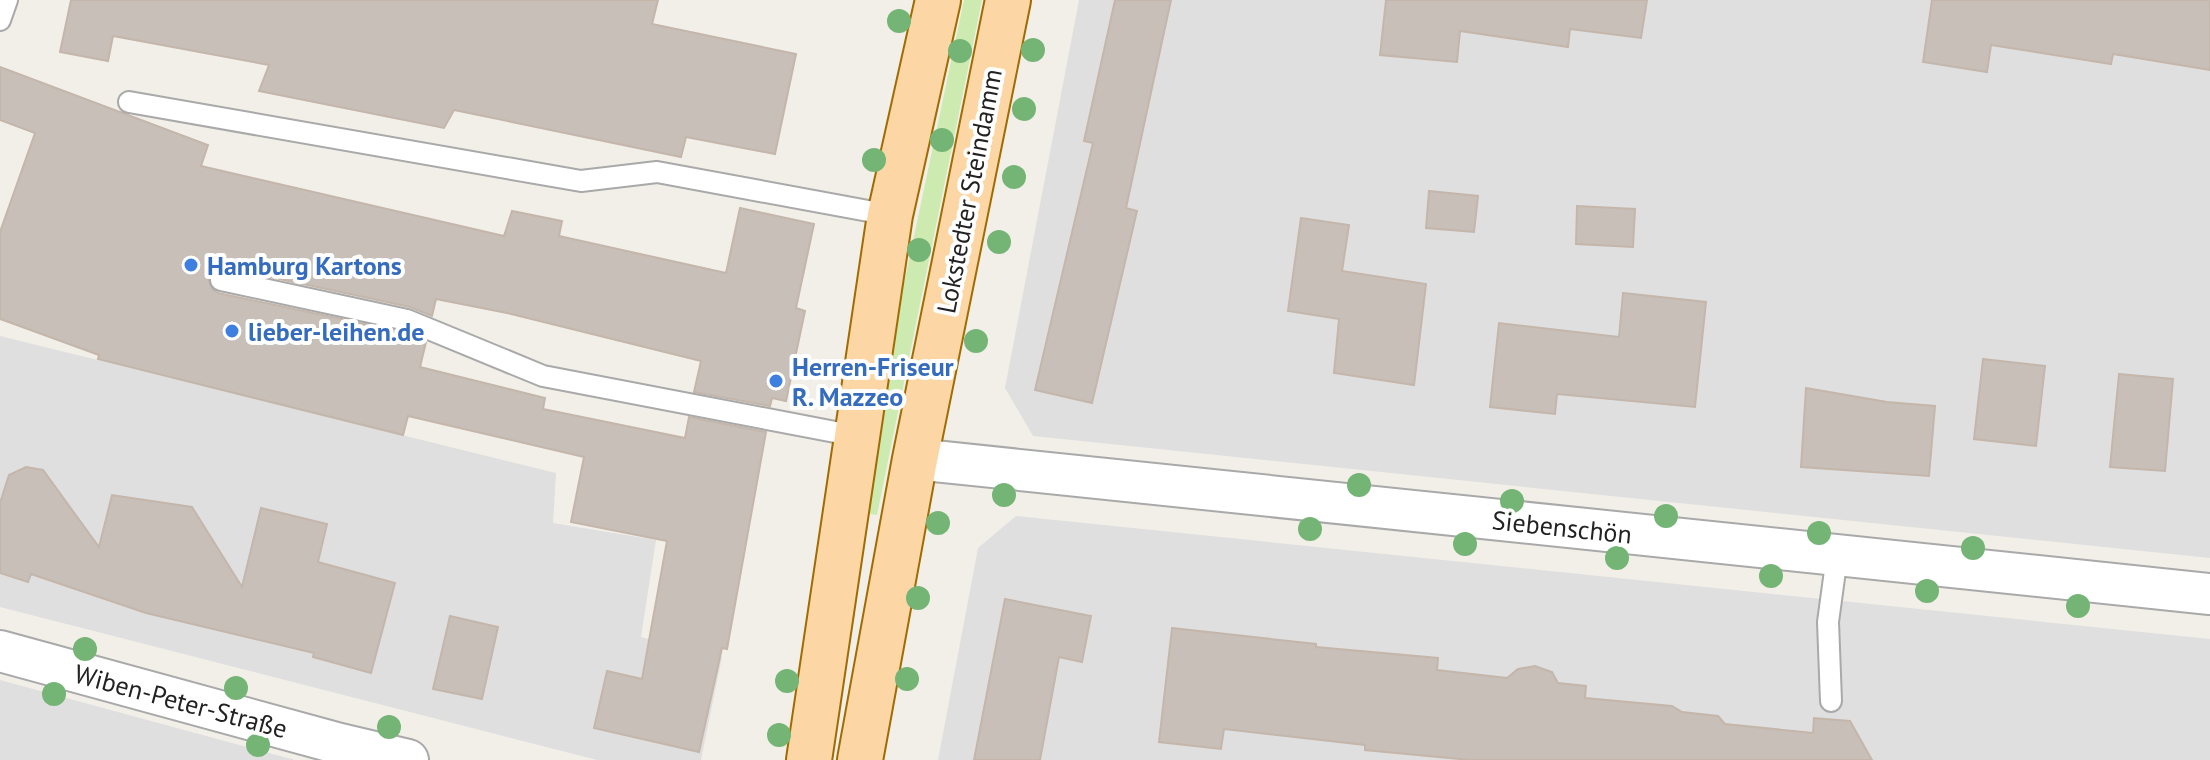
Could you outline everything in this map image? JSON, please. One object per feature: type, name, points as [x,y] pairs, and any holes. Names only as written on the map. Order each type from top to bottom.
[{"type":"main road","points":[[809,760],[890,215],[938,0]]},
{"type":"main road","name":"Lokstedter Steindamm","points":[[860,760],[915,459],[1008,0]]},
{"type":"street","name":"Siebenschön","points":[[915,459],[2210,594]]},
{"type":"street","name":"Wiben-Peter-Straße","points":[[0,651],[337,752],[408,760]]},
{"type":"lane","points":[[0,20],[7,0]]},
{"type":"lane","points":[[129,102],[581,181],[657,172],[890,215]]},
{"type":"lane","points":[[221,280],[407,320],[543,376],[856,436]]},
{"type":"lane","points":[[1831,701],[1828,622],[1837,556]]},
{"type":"shaded area","points":[[1079,0],[2210,0],[2210,558],[1033,436],[1005,388]]},
{"type":"shaded area","points":[[0,336],[556,473],[553,523],[656,540],[641,637],[722,657],[701,760],[597,760],[0,607]]},
{"type":"shaded area","points":[[1016,516],[2210,639],[2210,760],[938,760],[978,548]]},
{"type":"shaded area","points":[[0,680],[295,760],[0,760]]},
{"type":"green space","points":[[964,0],[982,0],[877,515],[869,514],[899,307]]},
{"type":"building","points":[[71,0],[658,0],[652,24],[796,54],[775,154],[686,137],[681,157],[454,110],[444,128],[259,91],[269,65],[113,36],[108,61],[60,52]]},
{"type":"building","points":[[1115,0],[1171,0],[1126,208],[1137,211],[1092,403],[1035,390],[1093,143],[1084,141]]},
{"type":"building","points":[[1386,0],[1647,0],[1641,38],[1570,29],[1568,47],[1460,31],[1457,62],[1380,55]]},
{"type":"building","points":[[1932,0],[2210,0],[2210,70],[2113,54],[2111,64],[1991,45],[1987,72],[1923,62]]},
{"type":"building","points":[[0,67],[208,145],[201,166],[504,236],[512,211],[562,221],[559,236],[726,273],[740,208],[814,224],[796,308],[805,311],[786,401],[772,398],[770,406],[694,392],[701,361],[507,313],[436,299],[432,316],[410,307],[224,267],[212,271],[208,278],[212,289],[218,293],[403,332],[426,342],[420,367],[545,398],[543,409],[685,438],[689,417],[766,432],[727,649],[722,648],[699,752],[594,728],[607,671],[642,679],[667,541],[571,522],[584,457],[408,416],[403,435],[98,359],[99,355],[0,319],[0,232],[35,133],[0,120]]},
{"type":"building","points":[[1429,191],[1478,196],[1474,232],[1426,228]]},
{"type":"building","points":[[1577,206],[1635,209],[1633,247],[1576,244]]},
{"type":"building","points":[[1301,218],[1349,225],[1342,271],[1426,284],[1414,385],[1334,373],[1339,319],[1288,311]]},
{"type":"building","points":[[1623,293],[1706,302],[1695,407],[1557,394],[1555,414],[1490,407],[1499,323],[1619,337]]},
{"type":"building","points":[[1983,359],[2045,366],[2036,446],[1974,439]]},
{"type":"building","points":[[2119,374],[2173,379],[2165,471],[2110,467]]},
{"type":"building","points":[[1806,388],[1887,402],[1935,406],[1929,476],[1801,467]]},
{"type":"building","points":[[26,467],[43,470],[99,547],[112,495],[192,507],[242,587],[261,508],[327,524],[318,562],[395,583],[371,673],[313,657],[314,653],[146,613],[31,574],[28,582],[0,573],[0,503],[9,475]]},
{"type":"building","points":[[1005,599],[1091,616],[1082,662],[1059,657],[1040,760],[974,760]]},
{"type":"building","points":[[450,616],[498,627],[482,699],[433,689]]},
{"type":"building","points":[[1172,628],[1316,644],[1316,647],[1438,658],[1437,670],[1507,678],[1518,669],[1535,666],[1552,672],[1558,683],[1586,686],[1585,698],[1672,706],[1682,712],[1718,716],[1725,724],[1813,733],[1814,718],[1850,721],[1872,760],[1470,760],[1365,750],[1365,745],[1224,729],[1221,749],[1159,742]]},
{"type":"place","name":"Hamburg Kartons","points":[[191,265]]},
{"type":"place","name":"lieber-leihen.de","points":[[232,331]]},
{"type":"place","name":"Herren-Friseur R. Mazzeo","points":[[776,381]]}]
